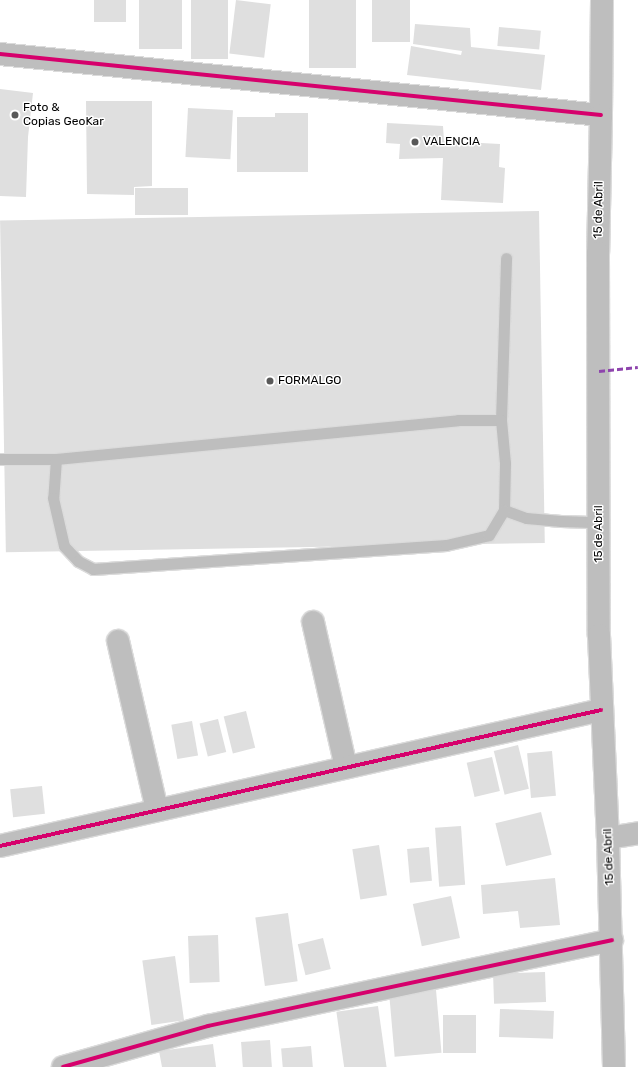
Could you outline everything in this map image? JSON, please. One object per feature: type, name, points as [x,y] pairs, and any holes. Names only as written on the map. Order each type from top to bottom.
[{"type":"street","name":"15 de Abril","points":[[602,0],[598,253],[599,635],[612,940],[614,1067]]},
{"type":"street","points":[[0,54],[601,115]]},
{"type":"street","points":[[313,622],[346,767]]},
{"type":"street","points":[[118,641],[157,810]]},
{"type":"street","points":[[0,846],[602,710]]},
{"type":"street","points":[[608,838],[638,833]]},
{"type":"street","points":[[63,1067],[208,1026],[612,940]]},
{"type":"lane","points":[[56,459],[53,498],[64,546],[78,561],[93,569],[446,545],[490,535],[504,510],[505,463],[501,420],[506,258]]},
{"type":"lane","points":[[0,459],[56,459],[458,420],[501,420]]},
{"type":"lane","points":[[504,510],[526,518],[599,522]]},
{"type":"building","points":[[94,0],[126,0],[126,22],[94,22]]},
{"type":"building","points":[[139,0],[182,0],[182,49],[139,49]]},
{"type":"building","points":[[191,0],[228,0],[228,59],[191,59]]},
{"type":"building","points":[[236,0],[271,4],[264,58],[229,54]]},
{"type":"building","points":[[309,0],[356,0],[356,68],[309,68]]},
{"type":"building","points":[[372,0],[410,0],[410,42],[372,42]]},
{"type":"building","points":[[415,24],[470,28],[471,47],[545,55],[541,90],[407,75],[411,46],[461,55],[462,51],[413,44]]},
{"type":"building","points":[[499,27],[541,31],[539,50],[497,46]]},
{"type":"building","points":[[0,89],[33,93],[28,137],[26,197],[0,196]]},
{"type":"building","points":[[86,101],[152,101],[152,186],[134,187],[134,195],[87,194]]},
{"type":"building","points":[[188,108],[233,110],[230,159],[185,157]]},
{"type":"building","points":[[275,113],[308,113],[308,172],[237,172],[237,117],[275,117]]},
{"type":"building","points":[[387,123],[443,126],[444,141],[500,144],[499,167],[505,168],[503,203],[441,200],[443,158],[399,159],[400,144],[386,143]]},
{"type":"building","points":[[135,188],[188,188],[188,215],[135,215]]},
{"type":"building","name":"FORMALGO","points":[[539,211],[545,543],[6,552],[0,220]]},
{"type":"building","points":[[246,711],[255,748],[233,753],[224,717]]},
{"type":"building","points":[[218,719],[226,752],[208,757],[200,724]]},
{"type":"building","points":[[192,721],[198,755],[177,759],[171,725]]},
{"type":"building","points":[[518,745],[529,789],[505,795],[494,751]]},
{"type":"building","points":[[552,751],[556,796],[531,798],[527,753]]},
{"type":"building","points":[[492,757],[500,791],[475,797],[467,763]]},
{"type":"building","points":[[42,786],[45,814],[13,817],[10,789]]},
{"type":"building","points":[[541,812],[552,855],[506,866],[495,823]]},
{"type":"building","points":[[461,826],[465,885],[439,887],[435,828]]},
{"type":"building","points":[[379,845],[387,895],[360,900],[352,849]]},
{"type":"building","points":[[429,847],[432,881],[410,883],[407,849]]},
{"type":"building","points":[[555,878],[560,925],[520,928],[518,911],[483,914],[481,885]]},
{"type":"building","points":[[451,896],[460,938],[422,946],[413,904]]},
{"type":"building","points":[[288,913],[298,981],[265,986],[255,918]]},
{"type":"building","points":[[218,935],[220,982],[190,983],[188,936]]},
{"type":"building","points":[[323,938],[331,969],[306,975],[298,944]]},
{"type":"building","points":[[175,956],[184,1020],[151,1025],[142,961]]},
{"type":"building","points":[[545,972],[546,1002],[494,1004],[493,974]]},
{"type":"building","points":[[436,990],[441,1053],[395,1057],[389,994]]},
{"type":"building","points":[[378,1006],[387,1067],[344,1067],[336,1012]]},
{"type":"building","points":[[500,1009],[554,1011],[553,1039],[499,1037]]},
{"type":"building","points":[[443,1015],[476,1015],[476,1053],[443,1053]]},
{"type":"building","points":[[270,1040],[272,1067],[243,1067],[241,1042]]},
{"type":"building","points":[[213,1044],[216,1067],[162,1067],[159,1051]]},
{"type":"building","points":[[311,1046],[313,1067],[283,1067],[281,1049]]},
{"type":"marked path","points":[[599,371],[638,367]]},
{"type":"cycle path","points":[[0,54],[601,115]]},
{"type":"cycle path","points":[[0,846],[601,710]]},
{"type":"cycle path","points":[[63,1067],[208,1026],[612,940]]},
{"type":"place","name":"Foto & Copias GeoKar","points":[[15,115]]},
{"type":"place","name":"VALENCIA","points":[[415,142]]},
{"type":"place","name":"FORMALGO","points":[[270,381]]}]
